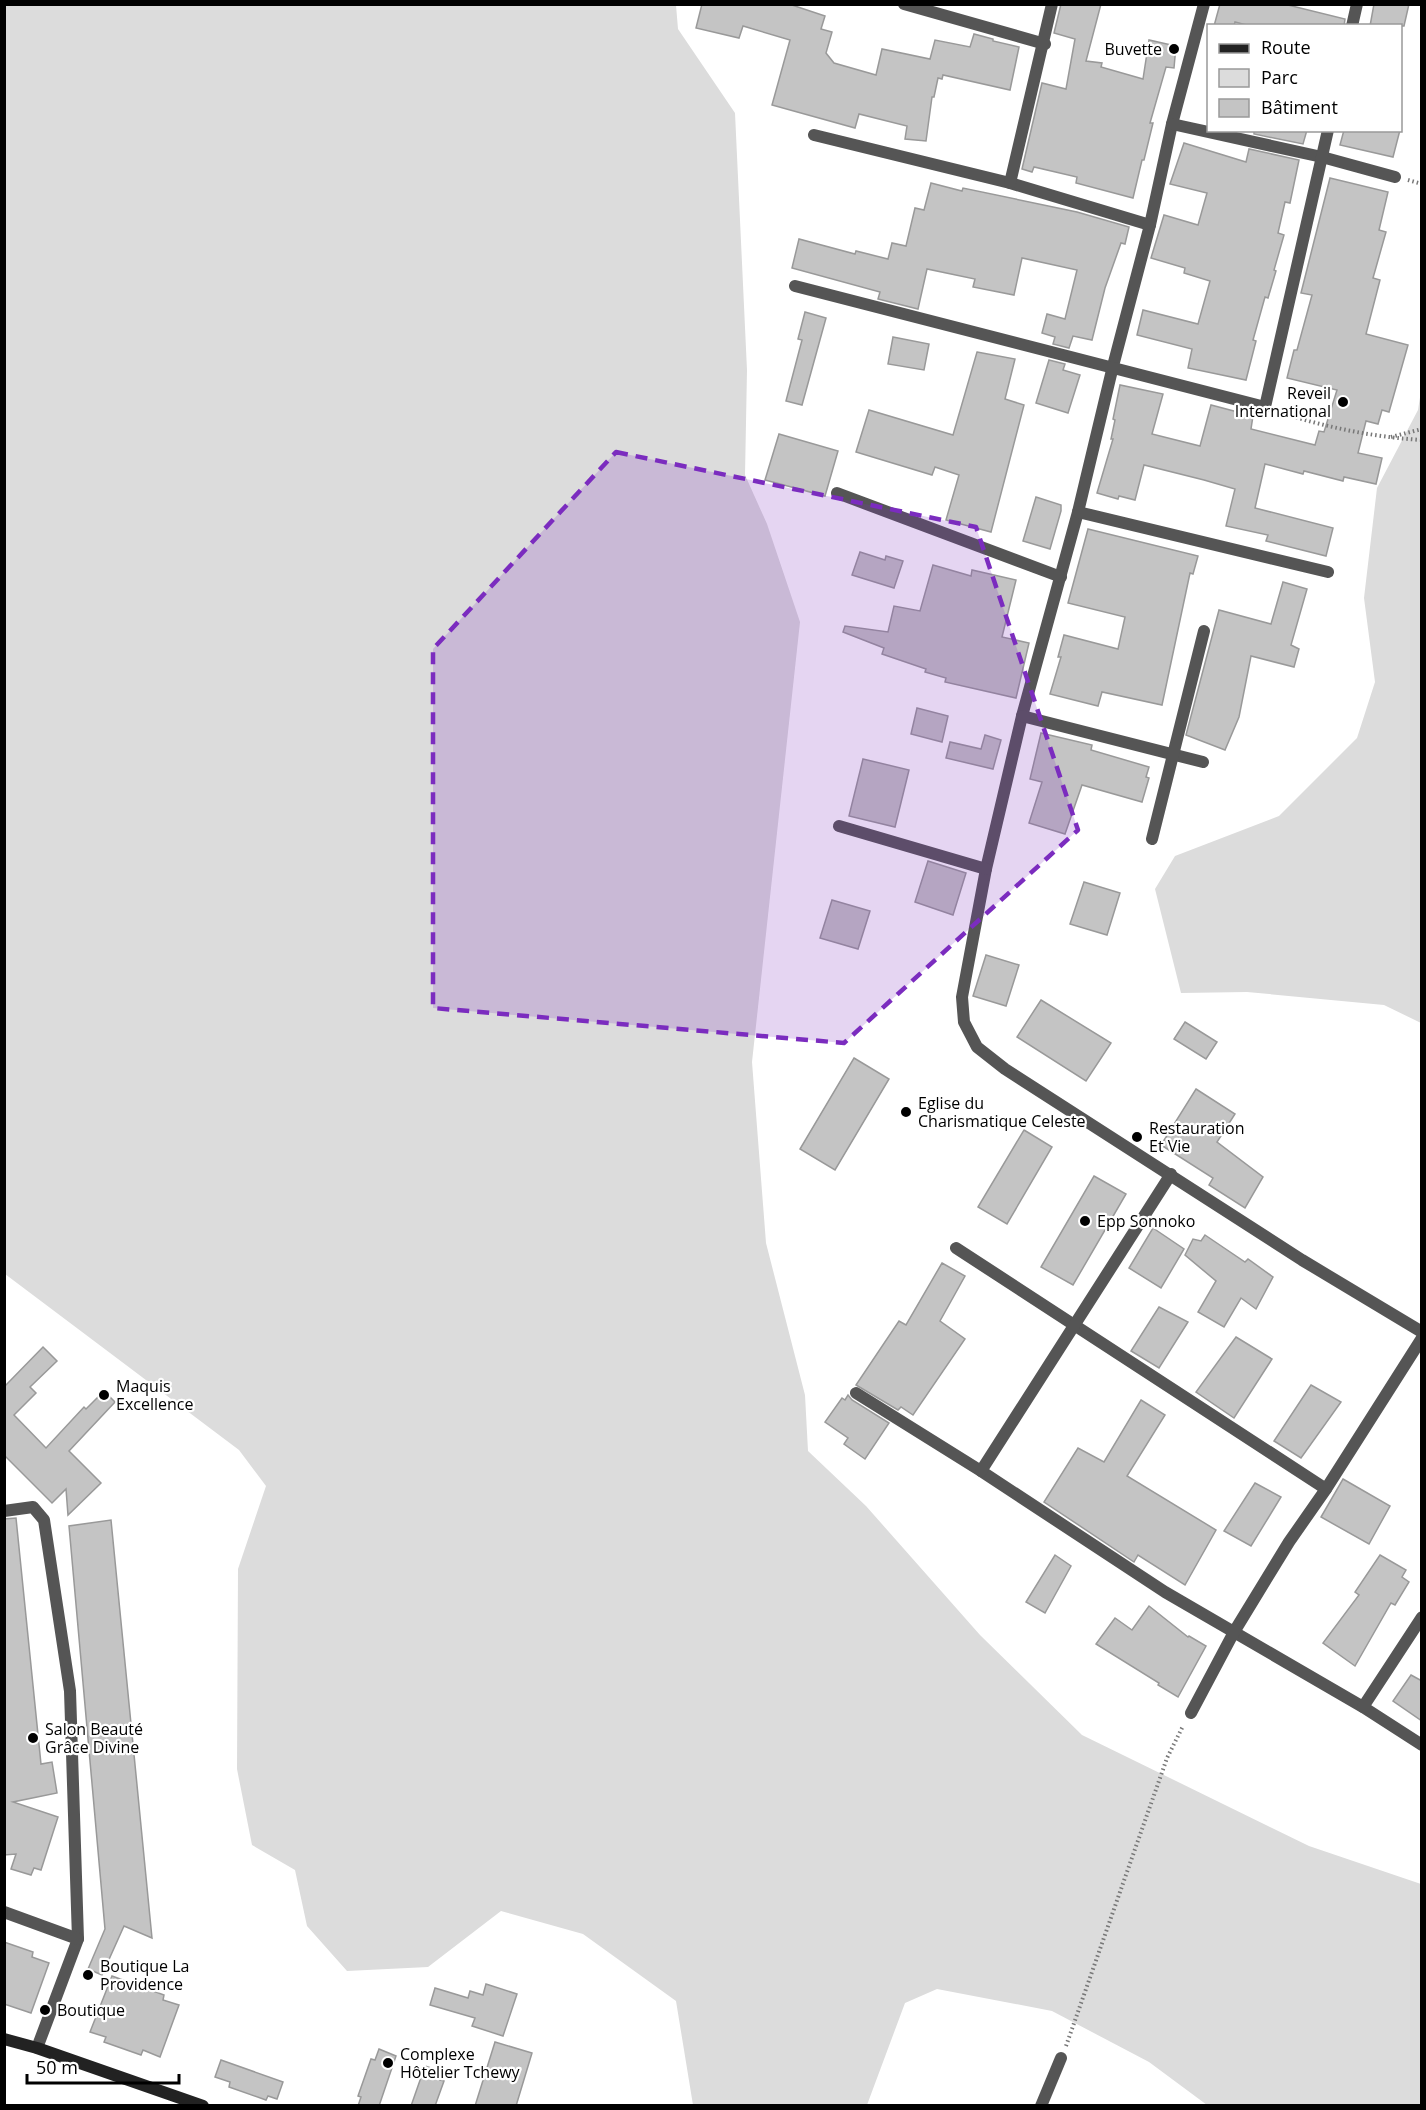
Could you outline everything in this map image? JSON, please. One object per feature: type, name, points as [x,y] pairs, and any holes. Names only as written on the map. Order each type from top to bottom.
[{"type":"street","points":[[904,4],[1044,44]]},
{"type":"street","points":[[1010,183],[1052,4]]},
{"type":"street","points":[[1204,4],[1172,124],[1150,225],[1078,512],[1022,716],[986,869],[962,997],[964,1022],[977,1047],[1005,1070],[1171,1174],[1302,1260],[1422,1332]]},
{"type":"street","points":[[1352,24],[1357,4]]},
{"type":"street","points":[[1172,124],[1207,132]]},
{"type":"street","points":[[1208,132],[1322,157],[1395,177]]},
{"type":"street","points":[[795,286],[1113,366],[1265,407],[1328,132]]},
{"type":"street","points":[[814,135],[1010,183],[1150,225]]},
{"type":"street","points":[[837,493],[1061,577]]},
{"type":"street","points":[[1078,512],[1328,572]]},
{"type":"street","points":[[1152,839],[1204,631]]},
{"type":"street","points":[[1022,716],[1203,762]]},
{"type":"street","points":[[838,826],[986,869]]},
{"type":"street","points":[[981,1471],[1171,1174]]},
{"type":"street","points":[[956,1248],[1326,1489]]},
{"type":"street","points":[[1191,1713],[1234,1632],[1289,1542],[1326,1489],[1422,1338]]},
{"type":"street","points":[[856,1394],[981,1471],[1165,1592],[1363,1707],[1422,1745]]},
{"type":"street","points":[[4,1511],[33,1507],[44,1520],[70,1691],[78,1939],[37,2048]]},
{"type":"street","points":[[1363,1707],[1422,1617]]},
{"type":"street","points":[[4,1912],[78,1939]]},
{"type":"street","points":[[4,2039],[37,2048],[203,2106]]},
{"type":"street","points":[[1041,2106],[1061,2058]]},
{"type":"path","points":[[1265,407],[1317,424],[1387,438],[1422,440]]},
{"type":"path","points":[[1387,438],[1422,429]]},
{"type":"path","points":[[1061,2058],[1167,1758],[1191,1713]]},
{"type":"highlighted area","points":[[616,452],[976,527],[1078,830],[844,1043],[433,1008],[433,649]]},
{"type":"green space","points":[[4,5],[676,5],[678,29],[735,113],[747,370],[745,475],[767,524],[800,622],[752,1062],[766,1243],[805,1395],[808,1451],[866,1506],[980,1635],[1082,1735],[1309,1846],[1421,1884],[1421,2105],[1207,2105],[1149,2062],[1052,2011],[937,1989],[905,2003],[867,2105],[693,2105],[676,2001],[583,1934],[501,1911],[428,1967],[347,1971],[307,1926],[295,1870],[252,1845],[237,1769],[238,1569],[266,1486],[239,1450],[5,1274]]},
{"type":"green space","points":[[1421,391],[1421,1023],[1384,1005],[1247,992],[1181,993],[1155,889],[1175,856],[1279,816],[1357,738],[1375,682],[1364,598],[1377,488],[1418,410]]},
{"type":"building","points":[[702,4],[789,4],[825,16],[821,29],[832,32],[826,53],[834,63],[876,75],[882,49],[930,59],[935,40],[970,47],[974,34],[1019,47],[1010,90],[943,75],[942,79],[938,78],[934,97],[932,97],[926,141],[905,139],[907,126],[859,114],[855,128],[772,105],[790,40],[743,26],[739,38],[696,28]]},
{"type":"building","points":[[1061,4],[1101,4],[1086,61],[1102,63],[1101,67],[1143,79],[1149,40],[1176,46],[1174,68],[1166,67],[1150,123],[1153,123],[1133,198],[1076,183],[1077,177],[1034,167],[1032,172],[1022,169],[1042,83],[1066,89],[1075,39],[1054,33]]},
{"type":"building","points":[[1220,4],[1284,4],[1345,19],[1344,24],[1242,24],[1235,22],[1234,24],[1215,24]]},
{"type":"building","points":[[1374,4],[1409,4],[1404,26],[1402,24],[1370,24]]},
{"type":"building","points":[[1254,132],[1306,132],[1303,144],[1254,134]]},
{"type":"building","points":[[1343,132],[1399,132],[1393,157],[1340,145]]},
{"type":"building","points":[[1184,143],[1246,162],[1249,149],[1299,160],[1290,203],[1285,202],[1278,233],[1284,235],[1274,270],[1276,271],[1268,298],[1265,297],[1253,340],[1256,341],[1246,380],[1188,368],[1192,349],[1137,335],[1143,310],[1198,324],[1210,281],[1184,273],[1185,268],[1151,258],[1164,215],[1198,225],[1207,193],[1170,184]]},
{"type":"building","points":[[1330,178],[1388,192],[1379,230],[1386,232],[1373,278],[1380,280],[1366,334],[1408,345],[1389,412],[1382,410],[1378,424],[1366,421],[1358,453],[1382,458],[1376,484],[1344,477],[1343,481],[1304,471],[1303,474],[1265,464],[1255,508],[1333,528],[1326,556],[1266,541],[1268,535],[1226,526],[1235,489],[1204,480],[1144,465],[1135,500],[1119,496],[1118,499],[1097,493],[1113,439],[1111,439],[1115,420],[1113,419],[1120,385],[1163,394],[1152,434],[1200,446],[1211,405],[1253,416],[1251,429],[1315,445],[1319,431],[1324,432],[1337,390],[1287,378],[1312,295],[1301,293]]},
{"type":"building","points":[[931,183],[962,191],[963,188],[1077,212],[1129,227],[1125,244],[1121,243],[1105,288],[1092,340],[1073,336],[1069,348],[1053,344],[1055,337],[1042,333],[1047,314],[1065,319],[1077,270],[1022,258],[1014,295],[973,287],[975,279],[927,269],[918,309],[878,299],[880,292],[792,268],[799,239],[855,254],[856,251],[888,259],[892,243],[906,246],[915,208],[924,210]]},
{"type":"building","points":[[805,312],[826,318],[802,405],[786,401],[802,340],[798,339]]},
{"type":"building","points":[[893,337],[929,344],[924,370],[888,364]]},
{"type":"building","points":[[977,352],[1015,359],[1005,399],[1024,405],[991,532],[946,520],[959,475],[935,467],[932,475],[856,452],[869,410],[953,435]]},
{"type":"building","points":[[1049,360],[1065,364],[1063,370],[1080,375],[1068,413],[1036,403]]},
{"type":"building","points":[[779,434],[838,451],[825,496],[765,480]]},
{"type":"building","points":[[1036,497],[1061,505],[1050,549],[1023,541]]},
{"type":"building","points":[[1088,529],[1198,556],[1193,574],[1190,573],[1162,705],[1102,692],[1098,706],[1050,694],[1061,657],[1058,657],[1064,635],[1118,649],[1125,617],[1068,603]]},
{"type":"building","points":[[860,552],[885,560],[886,556],[903,561],[894,588],[852,575]]},
{"type":"building","points":[[933,565],[971,576],[972,570],[1016,580],[1002,637],[1029,643],[1016,698],[945,682],[946,678],[882,654],[884,648],[843,632],[845,626],[888,632],[894,606],[920,611]]},
{"type":"building","points":[[1283,582],[1307,589],[1291,645],[1299,649],[1294,667],[1251,656],[1239,717],[1225,750],[1186,735],[1219,610],[1271,624]]},
{"type":"building","points":[[917,708],[948,716],[942,742],[911,734]]},
{"type":"building","points":[[1041,733],[1092,745],[1091,750],[1149,767],[1146,777],[1149,778],[1142,802],[1082,785],[1065,834],[1029,823],[1042,782],[1030,779]]},
{"type":"building","points":[[985,735],[1001,740],[993,769],[946,758],[950,742],[981,749]]},
{"type":"building","points":[[863,759],[909,770],[895,827],[849,816]]},
{"type":"building","points":[[928,861],[966,873],[953,915],[915,902]]},
{"type":"building","points":[[1084,882],[1120,893],[1107,935],[1070,924]]},
{"type":"building","points":[[832,900],[870,911],[858,949],[820,938]]},
{"type":"building","points":[[986,955],[1019,965],[1006,1006],[973,996]]},
{"type":"building","points":[[1041,1000],[1111,1043],[1086,1081],[1017,1037]]},
{"type":"building","points":[[1185,1022],[1217,1042],[1206,1059],[1174,1039]]},
{"type":"building","points":[[854,1058],[889,1079],[835,1170],[800,1149]]},
{"type":"building","points":[[1196,1089],[1235,1114],[1217,1142],[1263,1177],[1245,1208],[1209,1185],[1213,1178],[1161,1145]]},
{"type":"building","points":[[1024,1130],[1052,1147],[1007,1224],[978,1207]]},
{"type":"building","points":[[1094,1176],[1126,1194],[1073,1285],[1041,1267]]},
{"type":"building","points":[[1153,1228],[1184,1249],[1161,1288],[1129,1268]]},
{"type":"building","points":[[1205,1235],[1245,1262],[1248,1259],[1273,1277],[1256,1309],[1241,1298],[1224,1327],[1198,1312],[1216,1281],[1185,1255],[1193,1239],[1201,1241]]},
{"type":"building","points":[[942,1263],[965,1276],[940,1321],[965,1339],[913,1415],[901,1407],[898,1410],[856,1385],[899,1321],[906,1325]]},
{"type":"building","points":[[1159,1307],[1188,1322],[1159,1368],[1131,1351]]},
{"type":"building","points":[[1236,1337],[1272,1359],[1234,1418],[1196,1392]]},
{"type":"building","points":[[43,1347],[57,1361],[30,1387],[36,1393],[14,1415],[46,1448],[84,1407],[86,1409],[104,1391],[115,1402],[69,1451],[101,1483],[68,1515],[66,1489],[52,1503],[4,1455],[4,1387]]},
{"type":"building","points":[[1311,1385],[1341,1402],[1301,1458],[1274,1441]]},
{"type":"building","points":[[848,1395],[852,1400],[889,1423],[865,1459],[844,1444],[848,1438],[825,1422],[842,1398],[845,1400]]},
{"type":"building","points":[[1141,1400],[1165,1415],[1127,1476],[1216,1530],[1185,1585],[1138,1555],[1134,1562],[1044,1502],[1078,1448],[1104,1462]]},
{"type":"building","points":[[1343,1479],[1390,1506],[1369,1544],[1321,1517]]},
{"type":"building","points":[[1255,1483],[1281,1497],[1251,1546],[1224,1531]]},
{"type":"building","points":[[16,1518],[41,1764],[52,1762],[57,1793],[13,1802],[58,1817],[41,1870],[34,1868],[31,1875],[11,1869],[16,1854],[4,1855],[4,1519]]},
{"type":"building","points":[[111,1520],[152,1938],[124,1926],[102,1975],[88,1969],[105,1929],[69,1526]]},
{"type":"building","points":[[1055,1555],[1071,1566],[1045,1613],[1026,1602]]},
{"type":"building","points":[[1380,1555],[1406,1570],[1402,1577],[1409,1582],[1395,1605],[1391,1603],[1355,1666],[1323,1643],[1359,1595],[1355,1592]]},
{"type":"building","points":[[1149,1606],[1188,1637],[1206,1646],[1178,1697],[1096,1644],[1115,1618],[1132,1630]]},
{"type":"building","points":[[1411,1675],[1422,1681],[1422,1721],[1393,1701]]},
{"type":"building","points":[[4,1942],[33,1952],[32,1957],[49,1963],[31,2013],[4,2004]]},
{"type":"building","points":[[112,1976],[164,1995],[163,2000],[179,2005],[160,2057],[143,2050],[141,2055],[104,2042],[106,2037],[90,2032]]},
{"type":"building","points":[[486,1984],[517,1994],[503,2036],[472,2026],[475,2018],[430,2005],[435,1988],[468,1998],[470,1991],[483,1995]]},
{"type":"building","points":[[495,2042],[532,2053],[516,2106],[475,2106]]},
{"type":"building","points":[[379,2049],[396,2056],[379,2106],[358,2106],[361,2097],[358,2096],[371,2059],[375,2060]]},
{"type":"building","points":[[221,2060],[283,2082],[277,2099],[268,2096],[266,2100],[229,2087],[230,2082],[215,2077]]},
{"type":"building","points":[[425,2066],[443,2072],[440,2080],[444,2081],[435,2106],[411,2106]]},
{"type":"place","name":"Buvette","points":[[1174,49]]},
{"type":"place","name":"Reveil International","points":[[1343,402]]},
{"type":"place","name":"Eglise du Charismatique Celeste","points":[[906,1112]]},
{"type":"place","name":"Restauration Et Vie","points":[[1137,1137]]},
{"type":"place","name":"Epp Sonnoko","points":[[1085,1221]]},
{"type":"place","name":"Maquis Excellence","points":[[104,1395]]},
{"type":"place","name":"Salon Beauté Grâce Divine","points":[[33,1738]]},
{"type":"place","name":"Boutique La Providence","points":[[88,1975]]},
{"type":"place","name":"Boutique","points":[[45,2010]]},
{"type":"place","name":"Complexe Hôtelier Tchewy","points":[[388,2063]]}]
